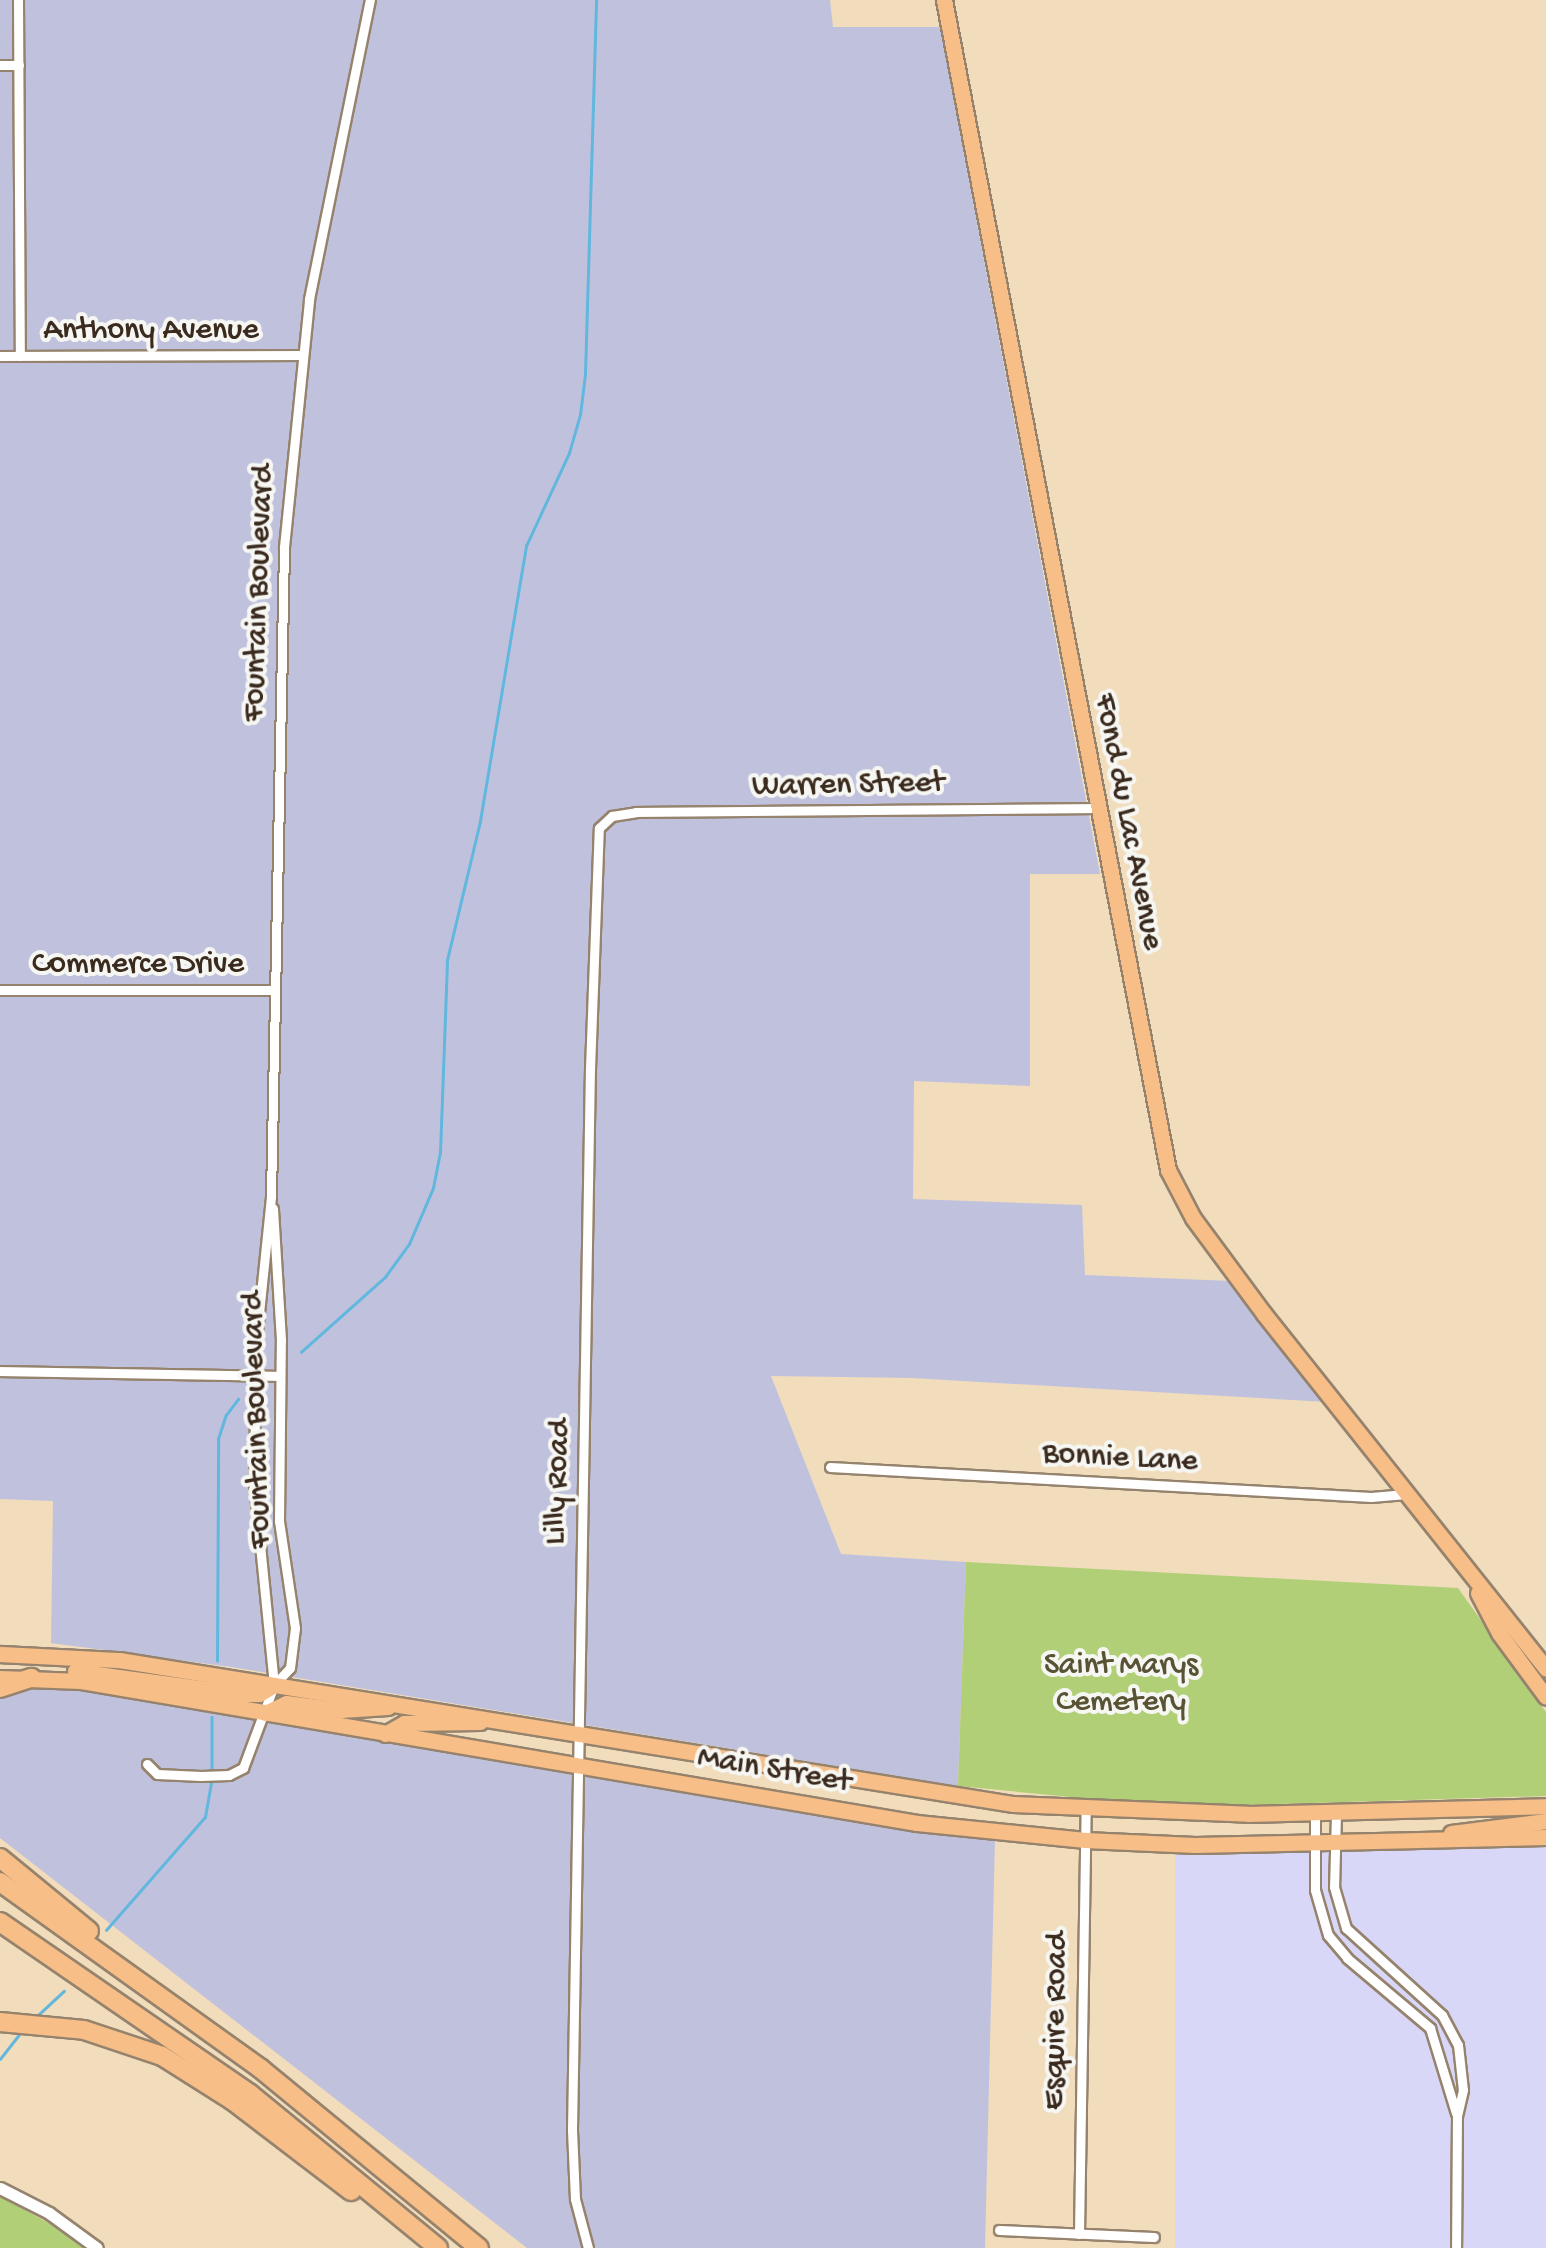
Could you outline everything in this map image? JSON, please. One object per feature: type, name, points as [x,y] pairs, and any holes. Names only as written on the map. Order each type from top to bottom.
[{"type":"highway","points":[[0,1688],[39,1678]]},
{"type":"highway","points":[[0,1858],[161,1994]]},
{"type":"highway","points":[[0,1882],[261,2069],[479,2248]]},
{"type":"highway","points":[[0,1922],[250,2094],[438,2248]]},
{"type":"highway","points":[[0,2022],[100,2033],[162,2056],[232,2100],[350,2191],[420,2233]]},
{"type":"main road","name":"Fond du Lac Avenue","points":[[944,0],[1056,602],[1172,1179],[1206,1237],[1546,1668]]},
{"type":"main road","name":"Fond du Lac Avenue","points":[[1462,1563],[1498,1633],[1546,1697]]},
{"type":"main road","name":"Main Street","points":[[0,1654],[81,1654],[1013,1804],[1315,1814],[1546,1806]]},
{"type":"main road","points":[[39,1678],[81,1670],[252,1695],[274,1685]]},
{"type":"main road","name":"Main Street","points":[[0,1678],[39,1678],[265,1713],[850,1811],[1086,1840],[1315,1845],[1546,1837]]},
{"type":"main road","points":[[265,1713],[286,1703],[341,1710],[404,1705]]},
{"type":"main road","points":[[385,1734],[404,1724],[462,1726],[494,1720]]},
{"type":"main road","points":[[850,1811],[855,1781]]},
{"type":"main road","points":[[1413,1842],[1466,1830],[1546,1821]]},
{"type":"street","points":[[18,0],[20,356]]},
{"type":"street","name":"Fountain Boulevard","points":[[274,1685],[269,1667],[270,1614],[255,1505],[256,1376],[263,1243],[271,1196],[284,547],[301,356],[331,177],[370,0]]},
{"type":"street","points":[[0,65],[18,66]]},
{"type":"street","name":"Anthony Avenue","points":[[0,356],[301,356]]},
{"type":"street","name":"Warren Street","points":[[602,824],[612,816],[636,812],[1098,808]]},
{"type":"street","name":"Lilly Road","points":[[588,2248],[576,2199],[572,2142],[594,888],[597,833],[602,824]]},
{"type":"street","name":"Commerce Drive","points":[[0,990],[275,990]]},
{"type":"street","name":"Fountain Boulevard","points":[[271,1196],[278,1242],[279,1521],[295,1628],[290,1668],[274,1685]]},
{"type":"street","points":[[0,1371],[280,1376]]},
{"type":"street","name":"Bonnie Lane","points":[[830,1468],[1372,1497],[1408,1493]]},
{"type":"street","points":[[146,1764],[157,1774],[201,1776],[224,1776],[243,1768],[250,1759],[274,1685]]},
{"type":"street","name":"Esquire Road","points":[[1079,2234],[1086,1808]]},
{"type":"street","points":[[1336,1813],[1338,1909],[1346,1928],[1430,2003],[1458,2045],[1463,2090],[1458,2115],[1456,2248]]},
{"type":"street","points":[[1315,1814],[1318,1911],[1328,1935],[1356,1965],[1417,2016],[1436,2040],[1448,2092],[1458,2115]]},
{"type":"street","points":[[1356,1965],[1368,1951]]},
{"type":"street","points":[[1417,2016],[1430,2003]]},
{"type":"street","points":[[0,2188],[49,2213],[96,2248]]},
{"type":"street","points":[[999,2230],[1154,2237]]},
{"type":"shaded area","points":[[0,0],[830,0],[833,27],[940,27],[1100,874],[1030,874],[1030,1086],[914,1081],[913,1199],[1082,1205],[1085,1275],[1231,1281],[1327,1402],[912,1378],[771,1376],[841,1554],[966,1562],[958,1786],[231,1667],[51,1643],[53,1501],[0,1499]]},
{"type":"shaded area","points":[[31,1686],[119,1695],[760,1806],[995,1840],[985,2248],[527,2248],[0,1838],[0,1692]]},
{"type":"shaded area","points":[[1175,1845],[1546,1845],[1546,2248],[1175,2248]]},
{"type":"green space","name":"Saint Marys Cemetery","points":[[966,1562],[1458,1588],[1546,1712],[1546,1796],[1242,1805],[1112,1801],[958,1786]]},
{"type":"green space","points":[[0,2196],[68,2234],[85,2248],[0,2248]]},
{"type":"waterway","points":[[301,1352],[385,1277],[409,1244],[433,1188],[440,1153],[447,960],[480,821],[526,546],[569,453],[580,415],[585,374],[596,0]]},
{"type":"waterway","points":[[217,1661],[218,1439],[226,1415],[238,1399]]},
{"type":"waterway","points":[[212,1717],[212,1770]]},
{"type":"waterway","points":[[106,1930],[205,1817],[212,1778]]},
{"type":"waterway","points":[[36,2017],[64,1991]]},
{"type":"waterway","points":[[0,2059],[20,2033]]}]
